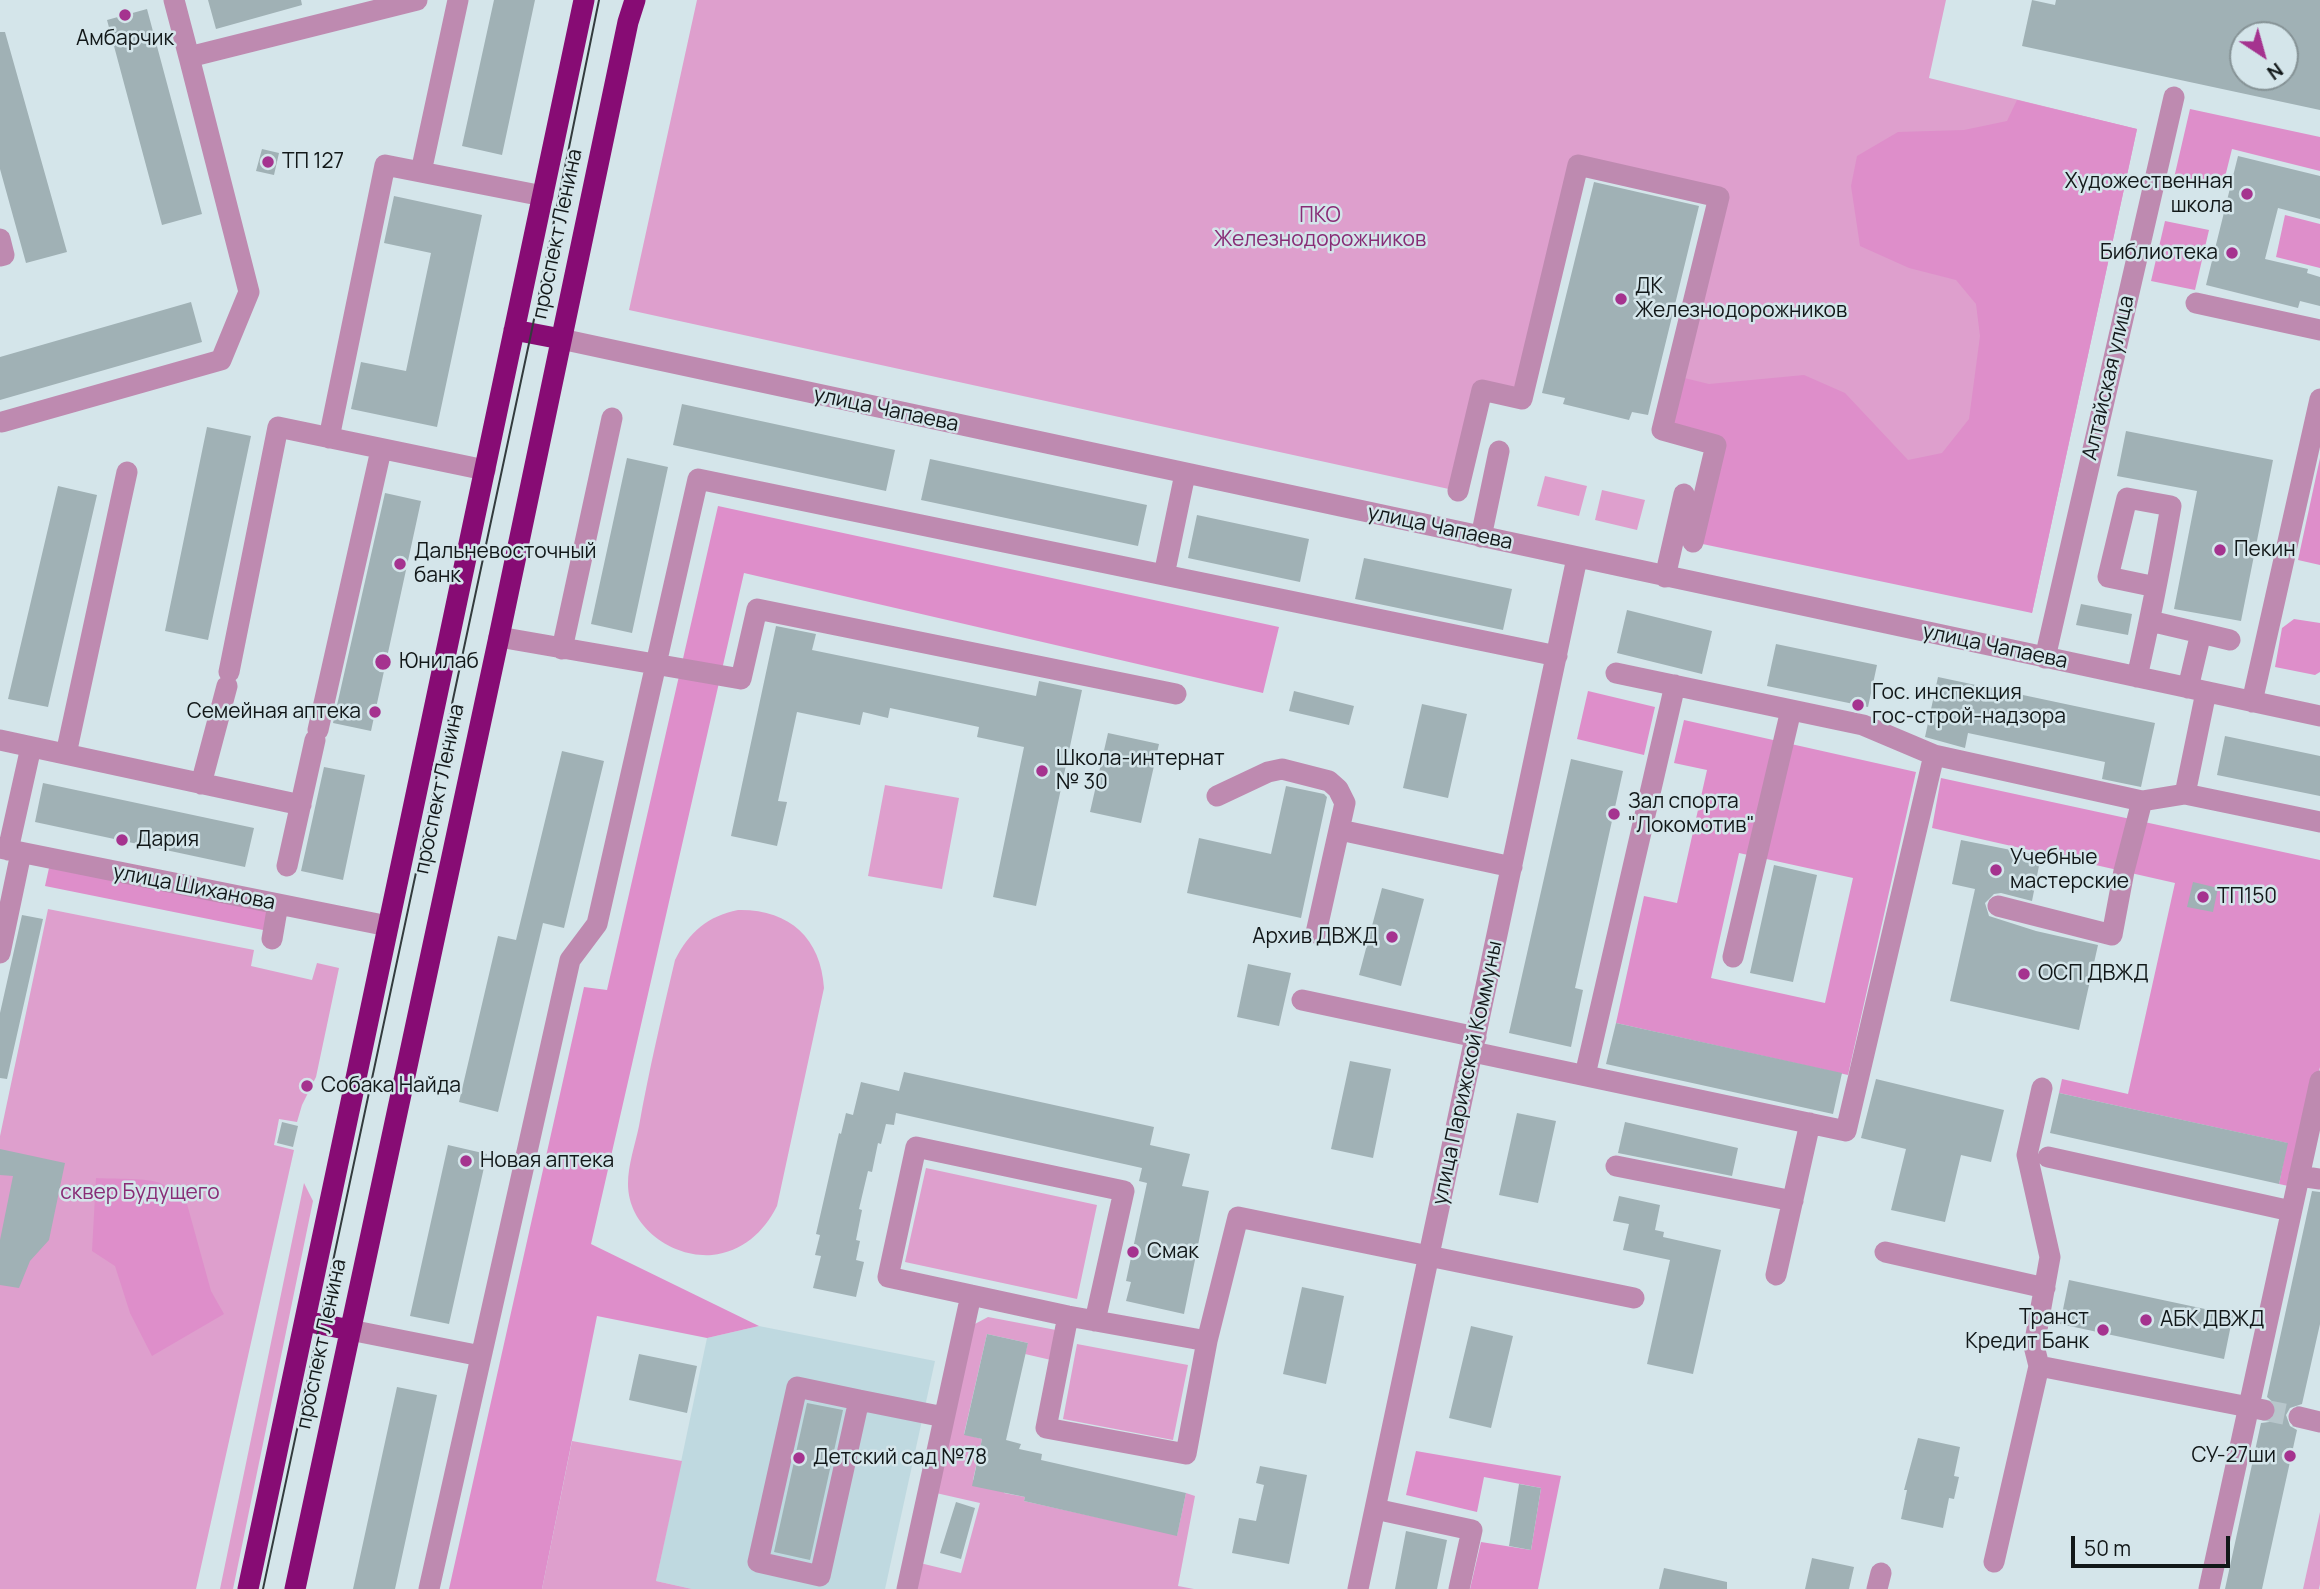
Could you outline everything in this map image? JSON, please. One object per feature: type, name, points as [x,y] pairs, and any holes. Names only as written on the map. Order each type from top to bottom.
[{"type":"highway","name":"проспект Ленина","points":[[248,1589],[584,0]]},
{"type":"highway","name":"проспект Ленина","points":[[295,1589],[628,22],[635,0]]},
{"type":"highway","points":[[514,330],[561,339]]},
{"type":"highway","points":[[305,1321],[350,1330]]},
{"type":"street","points":[[2,422],[221,360],[249,292],[174,0]]},
{"type":"street","points":[[189,57],[417,0]]},
{"type":"street","points":[[421,172],[458,0]]},
{"type":"street","name":"Алтайская улица","points":[[2045,658],[2174,97]]},
{"type":"street","points":[[329,438],[385,165],[542,196]]},
{"type":"street","points":[[1458,491],[1482,390],[1522,399],[1578,165],[1719,197],[1662,430],[1716,445],[1693,542]]},
{"type":"street","points":[[0,239],[4,255],[0,256]]},
{"type":"street","points":[[2196,303],[2320,330]]},
{"type":"street","name":"улица Чапаева","points":[[561,339],[2320,716]]},
{"type":"street","points":[[2252,702],[2316,429],[2320,399]]},
{"type":"street","points":[[562,649],[612,418]]},
{"type":"street","points":[[201,784],[228,679],[278,427],[485,470]]},
{"type":"street","points":[[287,866],[381,450]]},
{"type":"street","points":[[1481,537],[1499,451]]},
{"type":"street","points":[[66,754],[127,472]]},
{"type":"street","points":[[1164,575],[1185,474]]},
{"type":"street","points":[[429,1589],[570,960],[597,923],[698,479],[1557,656]]},
{"type":"street","points":[[1665,577],[1685,494]]},
{"type":"street","name":"улица Парижской Коммуны","points":[[1359,1589],[1577,558]]},
{"type":"street","points":[[2137,677],[2156,587]]},
{"type":"street","points":[[499,637],[741,679],[757,609],[1176,694]]},
{"type":"street","points":[[2150,621],[2230,640]]},
{"type":"street","points":[[2185,794],[2201,633]]},
{"type":"street","points":[[1616,673],[1863,725],[1934,755],[2142,801],[2185,794],[2320,822]]},
{"type":"street","points":[[1585,1074],[1675,685]]},
{"type":"street","points":[[1733,957],[1791,710]]},
{"type":"street","points":[[0,740],[300,805]]},
{"type":"street","points":[[0,953],[10,851],[31,747]]},
{"type":"street","points":[[1303,1000],[1585,1074],[1846,1131],[1934,755]]},
{"type":"street","points":[[1217,796],[1268,772],[1282,769],[1329,781],[1338,789],[1345,803],[1316,933]]},
{"type":"street","points":[[1998,906],[2112,935],[2124,871],[2142,801]]},
{"type":"street","points":[[1340,830],[1512,867]]},
{"type":"street","name":"улица Шиханова","points":[[10,851],[388,926]]},
{"type":"street","points":[[272,939],[278,904]]},
{"type":"street","points":[[2209,1589],[2256,1409],[2291,1210],[2310,1177],[2320,1081]]},
{"type":"street","points":[[1994,1562],[2039,1366],[2034,1346],[2050,1257],[2027,1155],[2042,1088]]},
{"type":"street","points":[[1776,1275],[1810,1124]]},
{"type":"street","points":[[1095,1321],[1124,1191],[916,1147],[888,1277],[1068,1316],[1095,1321],[1208,1341]]},
{"type":"street","points":[[2048,1157],[2291,1210]]},
{"type":"street","points":[[1616,1166],[1793,1201]]},
{"type":"street","points":[[1068,1316],[1046,1428],[1186,1454],[1208,1341],[1238,1217],[1634,1298]]},
{"type":"street","points":[[1885,1252],[2045,1288]]},
{"type":"street","points":[[907,1589],[971,1295]]},
{"type":"street","points":[[350,1330],[481,1356]]},
{"type":"street","points":[[2039,1366],[2256,1409]]},
{"type":"street","points":[[859,1400],[820,1576],[758,1562],[797,1387],[944,1417]]},
{"type":"street","points":[[1375,1509],[1472,1530],[1459,1589]]},
{"type":"shaded area","name":"Детский сад №78","points":[[759,1326],[935,1361],[885,1589],[692,1589],[656,1581],[707,1338]]},
{"type":"green space","name":"ПКО Железнодорожников","points":[[697,0],[1946,0],[1929,78],[2137,129],[2032,613],[1716,446],[1662,430],[1719,197],[1578,165],[1522,399],[1482,390],[1458,491],[629,310]]},
{"type":"green space","points":[[2017,100],[2137,129],[2032,613],[1693,542],[1716,446],[1662,430],[1676,376],[1709,384],[1804,375],[1845,393],[1908,460],[1942,453],[1969,419],[1980,336],[1976,304],[1956,280],[1909,268],[1860,246],[1851,186],[1857,156],[1898,132],[1964,130],[2007,121]]},
{"type":"green space","points":[[2190,109],[2320,137],[2320,171],[2232,149],[2222,189],[2174,178]]},
{"type":"green space","points":[[2285,215],[2320,224],[2320,268],[2276,257]]},
{"type":"green space","points":[[2165,221],[2209,230],[2195,290],[2151,281]]},
{"type":"green space","points":[[2320,458],[2320,565],[2298,560]]},
{"type":"green space","points":[[1545,476],[1587,486],[1579,516],[1537,506]]},
{"type":"green space","points":[[1602,490],[1645,500],[1637,530],[1595,520]]},
{"type":"green space","points":[[718,506],[1279,627],[1263,693],[744,573],[591,1244],[759,1326],[707,1338],[597,1316],[542,1589],[449,1589],[584,987],[607,990]]},
{"type":"green space","points":[[2294,619],[2320,623],[2320,672],[2315,675],[2275,667],[2282,628]]},
{"type":"green space","points":[[1588,691],[1655,707],[1644,755],[1577,739]]},
{"type":"green space","points":[[1684,720],[1916,772],[1848,1075],[1616,1023],[1644,896],[1677,903],[1707,770],[1674,763]],"holes":[[[1739,853],[1853,878],[1825,1003],[1711,978]]]},
{"type":"green space","points":[[1941,778],[2320,860],[2320,1067],[2293,1187],[2279,1184],[2287,1143],[2059,1093],[2062,1079],[2128,1094],[2175,883],[1932,828]]},
{"type":"green space","points":[[885,785],[959,798],[942,889],[868,876]]},
{"type":"green space","points":[[49,868],[271,911],[268,931],[45,886]]},
{"type":"green space","name":"сквер Будущего","points":[[48,909],[254,950],[251,966],[312,980],[317,963],[339,968],[316,1077],[297,1122],[279,1119],[274,1145],[294,1150],[196,1589],[0,1589],[0,1136]]},
{"type":"green space","points":[[738,910],[773,915],[799,930],[816,955],[822,970],[824,988],[777,1206],[759,1232],[742,1245],[723,1253],[697,1255],[668,1245],[644,1226],[630,1200],[629,1170],[675,960],[700,927],[717,916]]},
{"type":"green space","points":[[926,1168],[1097,1205],[1077,1299],[905,1262]]},
{"type":"green space","points":[[96,1178],[155,1181],[167,1187],[187,1204],[211,1291],[224,1314],[152,1356],[130,1313],[115,1266],[92,1251]]},
{"type":"green space","points":[[304,1183],[313,1201],[233,1589],[220,1589]]},
{"type":"green space","points":[[988,1317],[1056,1330],[1051,1360],[1025,1354],[1028,1343],[987,1334],[964,1434],[982,1439],[973,1480],[1005,1487],[1004,1493],[1025,1497],[1024,1501],[1177,1535],[1186,1493],[1195,1496],[1178,1586],[1194,1589],[914,1589],[920,1563],[961,1573],[980,1503],[936,1493],[973,1325]]},
{"type":"green space","points":[[1077,1344],[1188,1365],[1173,1440],[1063,1419]]},
{"type":"green space","points":[[572,1441],[682,1461],[656,1581],[692,1589],[542,1589]]},
{"type":"green space","points":[[1416,1451],[1561,1476],[1538,1589],[1470,1589],[1481,1542],[1531,1550],[1541,1488],[1484,1477],[1477,1512],[1406,1495]]},
{"type":"green space","points":[[2320,1512],[2319,1589],[2303,1589]]},
{"type":"building","points":[[208,0],[301,0],[302,5],[216,29]]},
{"type":"building","points":[[494,0],[535,0],[502,155],[462,146]]},
{"type":"building","points":[[2032,0],[2055,5],[2056,0],[2320,0],[2320,110],[2232,91],[2299,91],[2299,21],[2229,21],[2229,90],[2022,46]]},
{"type":"building","points":[[147,9],[202,214],[162,225],[107,20]]},
{"type":"building","points":[[0,32],[5,32],[67,252],[26,263],[0,169]]},
{"type":"building","name":"ТП 127","points":[[262,149],[279,153],[274,175],[256,171]]},
{"type":"building","points":[[2238,156],[2320,176],[2320,219],[2278,208],[2265,259],[2308,269],[2307,273],[2320,277],[2320,306],[2300,301],[2298,308],[2206,285]]},
{"type":"building","name":"ДК Железнодорожников","points":[[1594,182],[1699,206],[1648,415],[1632,412],[1629,420],[1563,404],[1565,398],[1542,393]]},
{"type":"building","points":[[394,196],[482,215],[437,427],[351,409],[361,362],[406,371],[431,253],[384,243]]},
{"type":"building","points":[[191,302],[202,342],[0,400],[0,357]]},
{"type":"building","points":[[682,404],[895,450],[886,491],[673,445]]},
{"type":"building","points":[[207,427],[251,436],[208,640],[165,631]]},
{"type":"building","name":"Пекин","points":[[2126,431],[2273,460],[2241,621],[2174,609],[2197,491],[2117,476]]},
{"type":"building","points":[[627,458],[668,467],[632,633],[591,624]]},
{"type":"building","points":[[930,459],[1147,505],[1138,546],[921,500]]},
{"type":"building","points":[[58,486],[97,495],[48,707],[8,699]]},
{"type":"building","points":[[385,493],[421,501],[371,731],[333,723]]},
{"type":"building","points":[[1197,515],[1309,539],[1300,582],[1188,558]]},
{"type":"building","points":[[1364,558],[1512,589],[1503,630],[1355,599]]},
{"type":"building","points":[[2081,604],[2132,614],[2128,635],[2076,625]]},
{"type":"building","points":[[1627,610],[1712,631],[1702,674],[1617,653]]},
{"type":"building","name":"Школа-интернат № 30","points":[[776,626],[816,634],[812,650],[1036,696],[1039,681],[1082,690],[1036,906],[993,897],[1024,747],[977,737],[979,727],[890,708],[888,718],[863,712],[860,725],[797,712],[778,801],[787,802],[777,846],[731,836]]},
{"type":"building","points":[[1776,644],[1877,665],[1868,707],[1767,686]]},
{"type":"building","points":[[1938,677],[2155,723],[2141,787],[2102,779],[2105,762],[1968,733],[1965,748],[1925,737]]},
{"type":"building","points":[[1294,691],[1354,706],[1349,725],[1289,711]]},
{"type":"building","points":[[1422,704],[1467,714],[1448,798],[1403,788]]},
{"type":"building","points":[[1108,733],[1159,744],[1141,823],[1090,812]]},
{"type":"building","points":[[2225,736],[2320,756],[2320,796],[2217,775]]},
{"type":"building","points":[[562,751],[604,761],[564,928],[543,923],[498,1112],[459,1102],[498,936],[516,940]]},
{"type":"building","points":[[1571,759],[1623,771],[1575,988],[1583,990],[1571,1047],[1509,1033]]},
{"type":"building","points":[[324,767],[365,775],[343,880],[301,871]]},
{"type":"building","points":[[43,783],[254,828],[245,867],[35,822]]},
{"type":"building","points":[[1286,786],[1324,794],[1327,797],[1301,918],[1187,893],[1199,838],[1271,854]]},
{"type":"building","name":"ОСП ДВЖД","points":[[1961,840],[2041,856],[2032,901],[2001,893],[1994,894],[1985,903],[1989,916],[2036,931],[2098,945],[2079,1030],[1950,1001],[1975,889],[1952,884]]},
{"type":"building","points":[[1774,865],[1817,875],[1793,982],[1750,973]]},
{"type":"building","name":"ТП150","points":[[2193,882],[2218,888],[2213,912],[2187,907]]},
{"type":"building","name":"Архив ДВЖД","points":[[1382,888],[1424,899],[1401,986],[1359,975]]},
{"type":"building","points":[[22,915],[43,919],[7,1079],[0,1078],[0,1013]]},
{"type":"building","points":[[1248,964],[1291,973],[1279,1026],[1237,1017]]},
{"type":"building","points":[[1616,1023],[1842,1073],[1833,1114],[1606,1064]]},
{"type":"building","points":[[1350,1061],[1391,1069],[1373,1158],[1331,1149]]},
{"type":"building","points":[[904,1072],[1154,1127],[1150,1145],[1190,1154],[1182,1186],[1209,1191],[1184,1314],[1126,1301],[1131,1282],[1126,1281],[1147,1183],[1139,1181],[1142,1168],[896,1113],[894,1125],[886,1124],[881,1144],[878,1143],[872,1172],[868,1171],[859,1209],[862,1210],[856,1240],[860,1241],[856,1260],[864,1262],[856,1297],[813,1288],[821,1256],[815,1255],[820,1235],[816,1234],[846,1113],[853,1115],[861,1082],[899,1091]]},
{"type":"building","points":[[1876,1079],[2004,1110],[1991,1162],[1961,1155],[1945,1222],[1891,1210],[1906,1149],[1861,1138]]},
{"type":"building","points":[[2059,1093],[2288,1143],[2279,1184],[2050,1133]]},
{"type":"building","points":[[1517,1113],[1556,1121],[1538,1203],[1499,1195]]},
{"type":"building","points":[[282,1122],[298,1126],[293,1147],[277,1143]]},
{"type":"building","points":[[1625,1122],[1738,1148],[1732,1176],[1618,1153]]},
{"type":"building","points":[[448,1145],[487,1154],[449,1324],[410,1316]]},
{"type":"building","points":[[0,1149],[65,1163],[49,1240],[30,1261],[19,1288],[0,1285],[0,1240],[13,1176],[0,1175]]},
{"type":"building","points":[[2312,1191],[2320,1192],[2320,1324],[2302,1404],[2290,1408],[2286,1415],[2290,1426],[2297,1430],[2262,1589],[2225,1589],[2261,1423],[2269,1422],[2277,1413],[2276,1405],[2267,1397]]},
{"type":"building","points":[[1619,1196],[1660,1205],[1655,1230],[1664,1232],[1663,1237],[1721,1250],[1693,1374],[1647,1364],[1670,1260],[1623,1250],[1629,1224],[1613,1221]]},
{"type":"building","name":"АБК ДВЖД","points":[[2069,1280],[2233,1315],[2224,1359],[2060,1324]]},
{"type":"building","points":[[1302,1287],[1344,1296],[1326,1384],[1283,1374]]},
{"type":"building","points":[[1471,1326],[1513,1336],[1491,1428],[1449,1418]]},
{"type":"building","points":[[987,1334],[1028,1343],[1006,1440],[1021,1444],[1019,1449],[1042,1454],[1041,1460],[1186,1493],[1177,1536],[1024,1501],[1025,1497],[972,1486],[982,1439],[964,1435]]},
{"type":"building","points":[[639,1354],[697,1366],[687,1413],[629,1400]]},
{"type":"building","points":[[397,1387],[437,1395],[395,1589],[353,1589]]},
{"type":"building","points":[[807,1403],[843,1410],[810,1560],[774,1552]]},
{"type":"building","points":[[1918,1438],[1960,1447],[1954,1476],[1959,1477],[1954,1499],[1949,1498],[1943,1528],[1901,1519],[1907,1490],[1904,1490]]},
{"type":"building","points":[[1260,1466],[1307,1475],[1289,1564],[1232,1553],[1239,1518],[1256,1521],[1264,1485],[1256,1483]]},
{"type":"building","points":[[1519,1484],[1541,1488],[1531,1550],[1509,1546]]},
{"type":"building","points":[[956,1502],[975,1508],[961,1559],[940,1553]]},
{"type":"building","points":[[1406,1531],[1447,1540],[1437,1589],[1395,1589]]},
{"type":"building","points":[[1812,1558],[1854,1567],[1849,1589],[1805,1589]]},
{"type":"building","points":[[1664,1568],[1727,1582],[1727,1589],[1659,1589]]},
{"type":"tunnel","points":[[2264,1410],[2299,1417]]},
{"type":"tram line","points":[[263,1589],[531,334],[599,0]]},
{"type":"place","name":"Амбарчик","points":[[125,15]]},
{"type":"place","name":"ТП 127","points":[[268,162]]},
{"type":"place","name":"Художественная школа","points":[[2247,194]]},
{"type":"place","name":"Библиотека","points":[[2232,253]]},
{"type":"place","name":"ДК Железнодорожников","points":[[1621,299]]},
{"type":"place","name":"Пекин","points":[[2220,550]]},
{"type":"place","name":"Дальневосточный банк","points":[[400,564]]},
{"type":"place","name":"Юнилаб","points":[[383,662]]},
{"type":"place","name":"Гос. инспекция гос-строй-надзора","points":[[1858,705]]},
{"type":"place","name":"Семейная аптека","points":[[375,712]]},
{"type":"place","name":"Школа-интернат № 30","points":[[1042,771]]},
{"type":"place","name":"Зал спорта \"Локомотив\"","points":[[1614,814]]},
{"type":"place","name":"Дария","points":[[122,840]]},
{"type":"place","name":"Учебные мастерские","points":[[1996,870]]},
{"type":"place","name":"ТП150","points":[[2203,897]]},
{"type":"place","name":"Архив ДВЖД","points":[[1392,937]]},
{"type":"place","name":"ОСП ДВЖД","points":[[2024,974]]},
{"type":"place","name":"Собака Найда","points":[[307,1086]]},
{"type":"place","name":"Новая аптека","points":[[466,1161]]},
{"type":"place","name":"Смак","points":[[1133,1252]]},
{"type":"place","name":"АБК ДВЖД","points":[[2146,1320]]},
{"type":"place","name":"Транст Кредит Банк","points":[[2103,1330]]},
{"type":"place","name":"СУ-27ши","points":[[2290,1456]]},
{"type":"place","name":"Детский сад №78","points":[[799,1458]]}]
